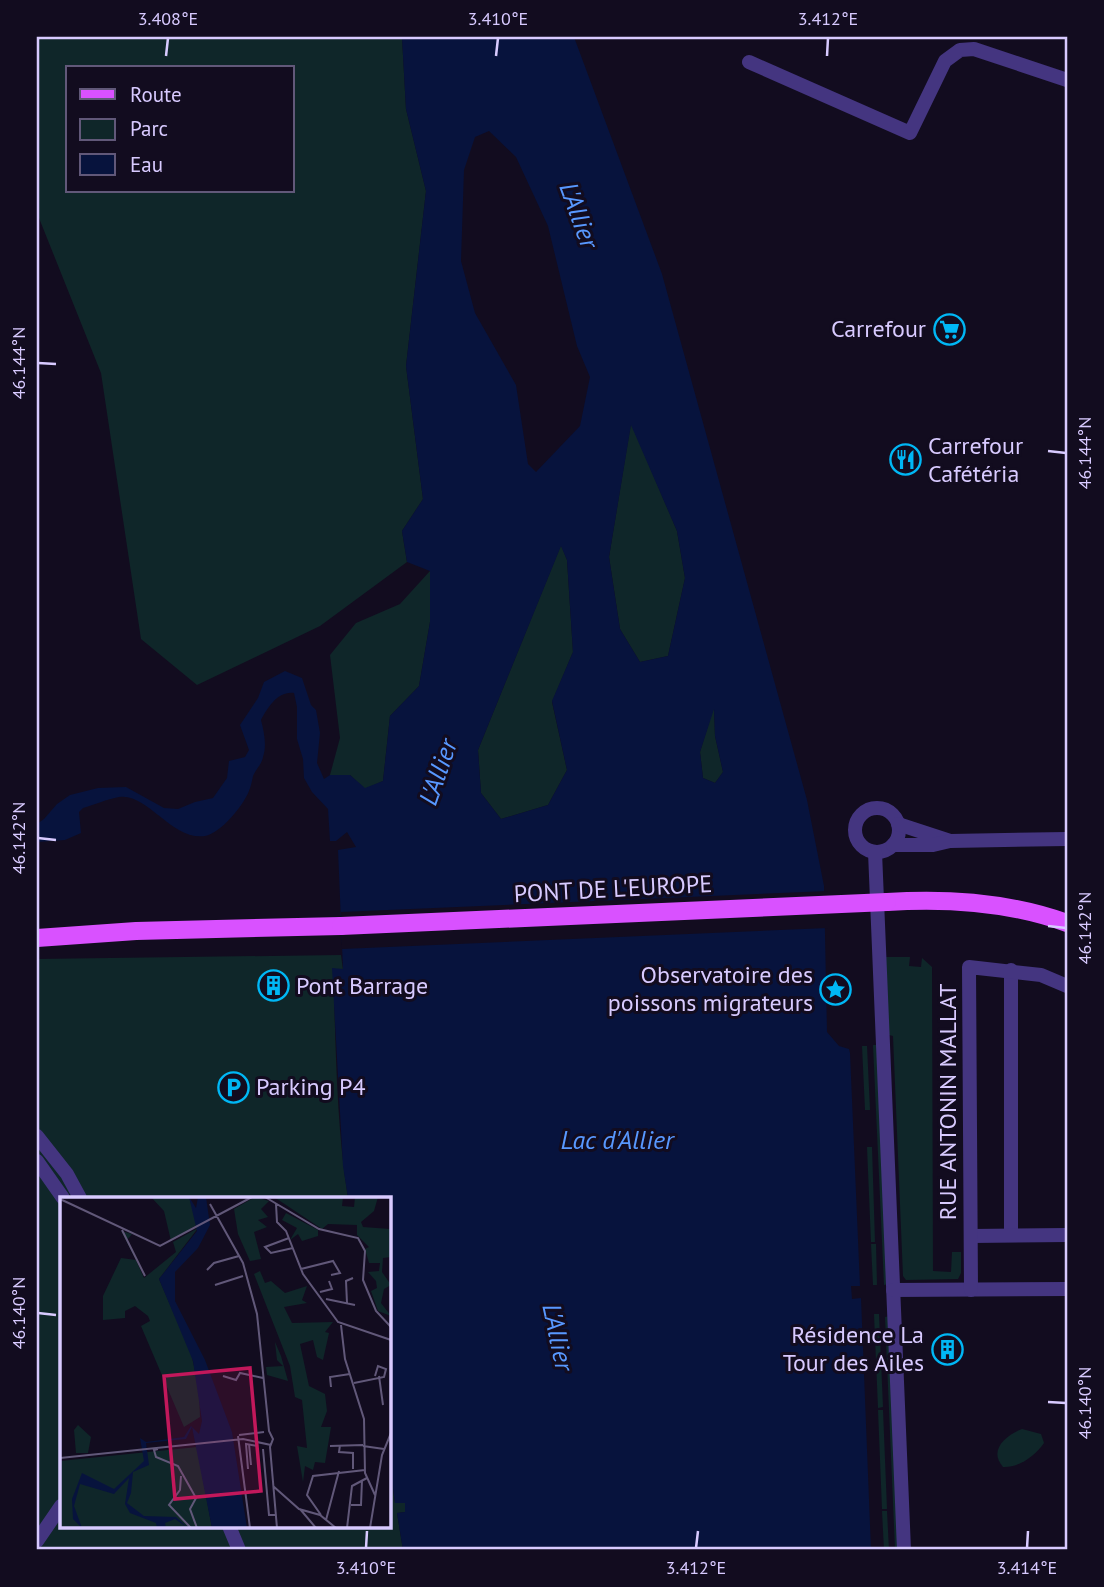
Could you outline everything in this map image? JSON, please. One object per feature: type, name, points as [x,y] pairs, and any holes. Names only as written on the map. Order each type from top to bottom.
[{"type":"main road","name":"PONT DE L'EUROPE","points":[[136,931],[341,926],[932,899],[975,902],[1067,922]]},
{"type":"main road","points":[[37,930],[136,931]]},
{"type":"main road","points":[[37,938],[136,931]]},
{"type":"street","points":[[749,62],[910,133],[945,61],[960,50],[974,49],[1067,80]]},
{"type":"street","points":[[880,808],[891,813],[898,824],[899,835],[893,845],[882,852],[862,846],[855,834],[858,820],[867,810],[880,808]]},
{"type":"street","points":[[898,824],[950,841]]},
{"type":"street","points":[[893,845],[1067,839]]},
{"type":"street","points":[[875,852],[904,1550]]},
{"type":"street","name":"RUE ANTONIN MALLAT","points":[[971,1290],[969,967],[1041,975],[1067,986]]},
{"type":"street","points":[[1011,970],[1011,1235]]},
{"type":"street","points":[[37,1136],[67,1174],[79,1197]]},
{"type":"street","points":[[37,1161],[62,1197]]},
{"type":"street","name":"RUE ANTONIN MALLAT","points":[[971,1236],[1067,1235]]},
{"type":"street","points":[[893,1290],[1067,1289]]},
{"type":"street","points":[[37,1541],[60,1507]]},
{"type":"street","points":[[230,1528],[239,1550]]},
{"type":"green space","points":[[37,37],[402,37],[406,109],[426,191],[406,366],[423,499],[402,531],[407,562],[320,626],[197,685],[141,639],[101,373],[37,213]]},
{"type":"green space","points":[[631,423],[677,531],[685,578],[668,656],[640,662],[620,629],[609,557]]},
{"type":"green space","points":[[561,545],[567,560],[573,652],[552,702],[567,770],[548,805],[501,819],[481,793],[478,750]]},
{"type":"green space","points":[[430,571],[430,622],[419,686],[390,716],[383,781],[365,789],[350,775],[330,775],[340,738],[330,655],[356,623],[400,604]]},
{"type":"green space","points":[[714,706],[715,736],[723,772],[715,783],[703,778],[700,752]]},
{"type":"green space","points":[[341,955],[343,970],[333,969],[339,1113],[348,1197],[60,1197],[60,1528],[390,1528],[390,1467],[395,1503],[405,1502],[405,1512],[397,1513],[403,1550],[37,1550],[37,959]]},
{"type":"green space","points":[[885,957],[910,957],[909,966],[921,967],[922,958],[932,967],[933,1271],[951,1272],[952,1252],[961,1252],[961,1273],[958,1279],[906,1280],[903,1276],[893,1036],[889,1035]]},
{"type":"green space","points":[[873,1045],[878,1045],[889,1284],[884,1285]]},
{"type":"green space","points":[[862,1046],[867,1046],[870,1110],[865,1110]]},
{"type":"green space","points":[[867,1147],[872,1147],[875,1242],[871,1242]]},
{"type":"green space","points":[[871,1244],[876,1244],[877,1285],[873,1285]]},
{"type":"green space","points":[[874,1314],[879,1314],[883,1407],[878,1408]]},
{"type":"green space","points":[[890,1316],[900,1549],[895,1549],[885,1317]]},
{"type":"green space","points":[[878,1410],[883,1410],[887,1509],[882,1509]]},
{"type":"green space","points":[[1022,1429],[1041,1434],[1044,1443],[1026,1460],[1003,1467],[997,1455],[998,1449],[1005,1439]]},
{"type":"green space","points":[[882,1511],[887,1511],[889,1550],[884,1550]]},
{"type":"water","points":[[402,37],[574,37],[662,274],[807,800],[824,886],[827,1032],[839,1046],[849,1049],[850,1053],[860,1286],[851,1286],[852,1299],[861,1298],[871,1550],[403,1550],[397,1513],[405,1512],[405,1503],[395,1503],[390,1467],[390,1197],[348,1197],[343,1166],[332,968],[343,969],[338,850],[356,847],[347,832],[336,841],[330,841],[328,809],[312,792],[304,778],[303,759],[297,739],[294,693],[278,697],[261,720],[265,738],[261,762],[242,804],[218,830],[205,836],[193,836],[171,825],[140,802],[129,797],[119,797],[83,808],[79,812],[81,833],[65,840],[37,842],[37,824],[57,804],[70,795],[98,788],[126,787],[164,808],[178,809],[213,798],[227,778],[229,761],[245,757],[249,750],[240,725],[258,698],[264,682],[285,671],[302,678],[311,705],[316,710],[320,733],[317,763],[324,779],[330,775],[350,775],[365,788],[383,781],[390,716],[419,686],[430,622],[430,571],[407,562],[402,531],[423,499],[406,366],[426,191],[406,109]],"holes":[[[489,131],[516,157],[548,226],[577,346],[590,377],[580,426],[536,472],[528,464],[516,385],[475,313],[461,261],[464,170],[475,137]],[[631,425],[677,531],[685,578],[668,656],[640,662],[620,629],[609,557]],[[561,546],[567,560],[573,652],[552,701],[567,770],[548,805],[501,819],[481,793],[478,750]],[[714,709],[715,736],[723,772],[715,783],[703,778],[700,752]]]},
{"type":"pier","points":[[828,891],[828,928],[342,949],[341,912]]},
{"type":"place","name":"Carrefour","points":[[949,329]]},
{"type":"place","name":"Carrefour Cafétéria","points":[[905,460]]},
{"type":"place","name":"Pont Barrage","points":[[273,986]]},
{"type":"place","name":"Observatoire des poissons migrateurs","points":[[836,989]]},
{"type":"place","name":"Parking P4","points":[[233,1087]]},
{"type":"place","name":"Résidence La Tour des Ailes","points":[[947,1349]]},
{"type":"water label","name":"L'Allier","points":[[579,215]]},
{"type":"water label","name":"L'Allier","points":[[438,772]]},
{"type":"water label","name":"Lac d'Allier","points":[[617,1140]]},
{"type":"water label","name":"L'Allier","points":[[558,1337]]}]
